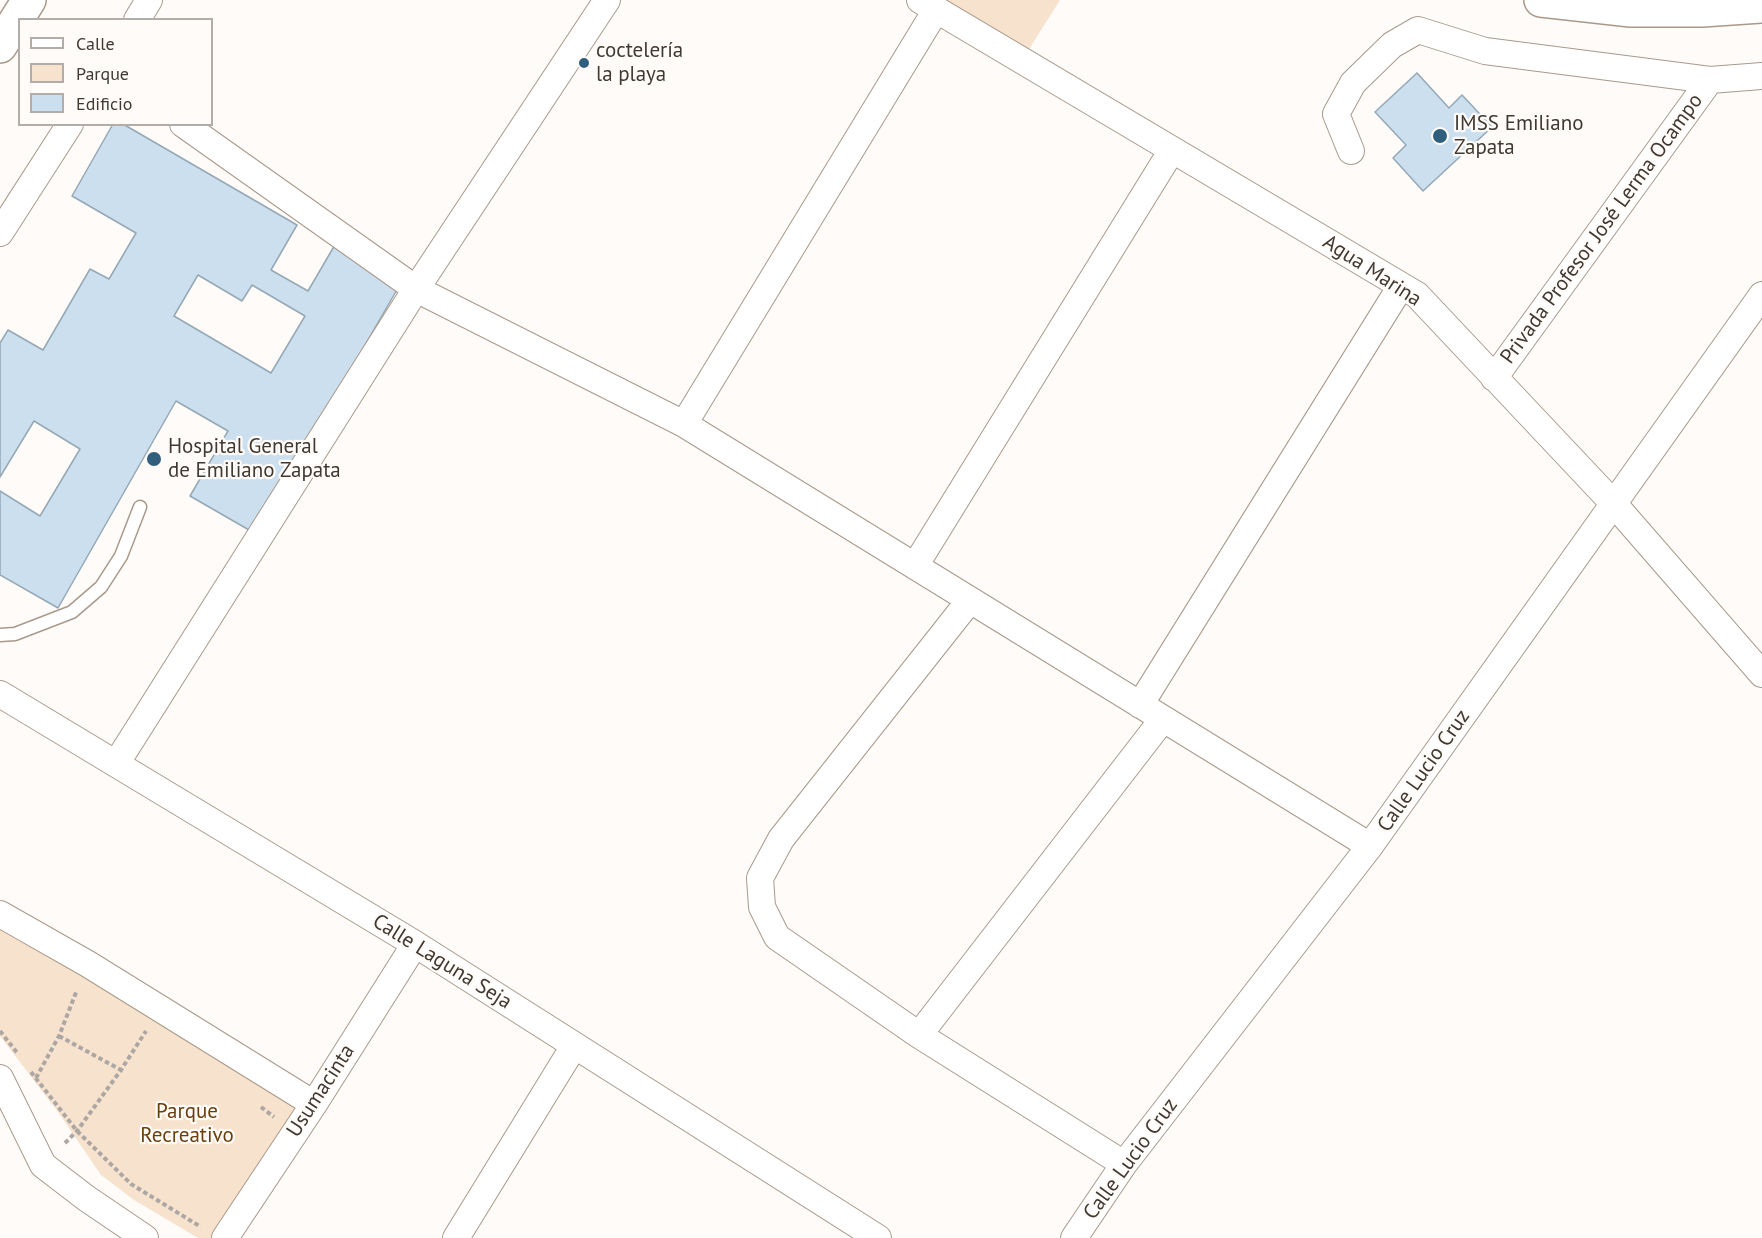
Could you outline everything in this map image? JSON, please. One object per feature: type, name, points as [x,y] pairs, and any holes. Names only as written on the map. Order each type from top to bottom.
[{"type":"main road","points":[[0,46],[29,0]]},
{"type":"main road","points":[[1540,0],[1631,10],[1702,10],[1762,6]]},
{"type":"street","points":[[138,18],[149,0]]},
{"type":"street","points":[[116,764],[416,289],[607,0]]},
{"type":"street","points":[[684,424],[928,5]]},
{"type":"street","name":"Agua Marina","points":[[928,5],[1416,295],[1614,504],[1762,674]]},
{"type":"street","points":[[1351,151],[1336,114],[1353,83],[1392,45],[1418,30],[1485,51],[1710,80],[1762,76]]},
{"type":"street","name":"Privada Profesor José Lerma Ocampo","points":[[1494,378],[1710,80]]},
{"type":"street","points":[[0,233],[69,126]]},
{"type":"street","points":[[186,126],[416,289],[684,424],[1370,846]]},
{"type":"street","points":[[915,566],[1172,150]]},
{"type":"street","points":[[1140,705],[1401,286]]},
{"type":"street","name":"Calle Lucio Cruz","points":[[1074,1238],[1124,1164],[1370,846],[1762,295]]},
{"type":"street","points":[[970,600],[781,839],[760,878],[762,907],[777,937],[919,1035],[1124,1164]]},
{"type":"street","name":"Calle Laguna Seja","points":[[0,694],[415,944],[878,1238]]},
{"type":"street","points":[[919,1035],[1163,719]]},
{"type":"street","points":[[0,914],[166,1011],[314,1104]]},
{"type":"street","name":"Usumacinta","points":[[217,1234],[314,1104],[415,944]]},
{"type":"street","points":[[456,1238],[574,1046]]},
{"type":"street","points":[[12,1077],[43,1165],[86,1198],[145,1238]]},
{"type":"lane","points":[[0,635],[15,634],[72,612],[101,587],[121,556],[140,507]]},
{"type":"path","points":[[35,1078],[59,1036],[88,964]]},
{"type":"path","points":[[43,1165],[77,1131],[147,1029],[166,1011]]},
{"type":"path","points":[[0,1031],[21,1059]]},
{"type":"path","points":[[59,1036],[121,1070]]},
{"type":"path","points":[[28,1069],[77,1131],[131,1184],[217,1234]]},
{"type":"path","points":[[12,1077],[35,1078]]},
{"type":"path","points":[[269,1126],[274,1116]]},
{"type":"green space","points":[[938,0],[1060,0],[1026,54]]},
{"type":"green space","name":"Parque Recreativo","points":[[0,904],[310,1092],[230,1238],[198,1238],[134,1200],[101,1175],[58,1112],[0,1036]]},
{"type":"building","name":"IMSS Emiliano Zapata","points":[[1417,73],[1449,108],[1462,95],[1492,127],[1423,191],[1393,158],[1406,145],[1375,112]]},
{"type":"building","points":[[112,126],[126,126],[297,225],[271,270],[308,291],[336,243],[402,281],[256,534],[190,496],[228,431],[176,401],[58,608],[0,575],[0,491],[40,516],[80,449],[34,421],[0,477],[0,343],[8,330],[43,350],[90,269],[109,279],[136,233],[72,196]],"holes":[[[198,275],[242,301],[252,285],[305,316],[271,373],[174,316]]]},
{"type":"place","name":"coctelería la playa","points":[[584,63]]},
{"type":"place","name":"IMSS Emiliano Zapata","points":[[1440,136]]},
{"type":"place","name":"Hospital General de Emiliano Zapata","points":[[154,459]]}]
